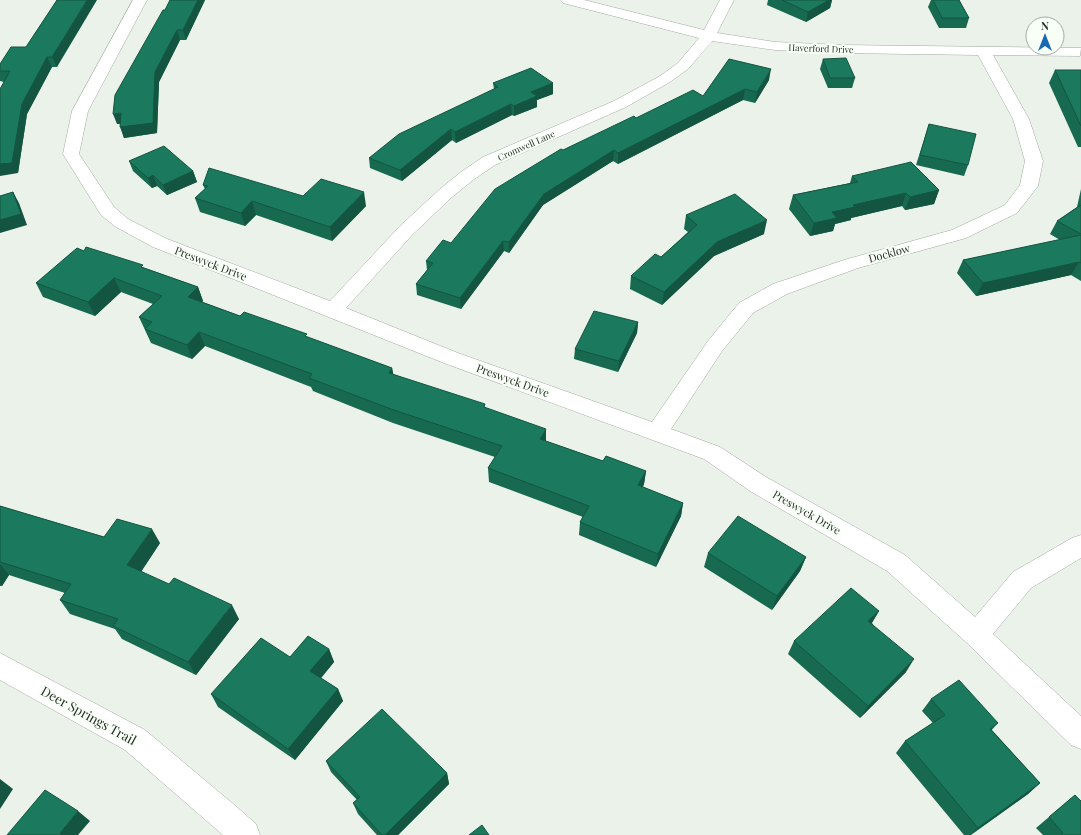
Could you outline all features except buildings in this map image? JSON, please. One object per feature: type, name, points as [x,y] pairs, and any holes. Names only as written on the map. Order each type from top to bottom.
[{"type":"street","name":"Preswyck Drive","points":[[140,0],[80,110],[71,154],[107,212],[122,223],[160,244],[333,310],[452,358],[712,453],[758,484],[896,563],[976,634],[1081,735]]},
{"type":"street","name":"Haverford Drive","points":[[568,0],[708,36],[775,46],[841,49],[898,48],[1080,52]]},
{"type":"street","name":"Cromwell Lane","points":[[333,310],[409,228],[457,182],[489,161],[620,104],[665,79],[683,66],[708,36],[727,0]]},
{"type":"street","name":"Docklow","points":[[657,433],[715,346],[746,308],[780,289],[851,264],[959,234],[1011,210],[1029,186],[1034,161],[1021,119],[983,51]]},
{"type":"street","points":[[976,634],[1022,580],[1081,545]]},
{"type":"street","name":"Deer Springs Trail","points":[[0,666],[136,740],[221,812],[245,835]]}]
